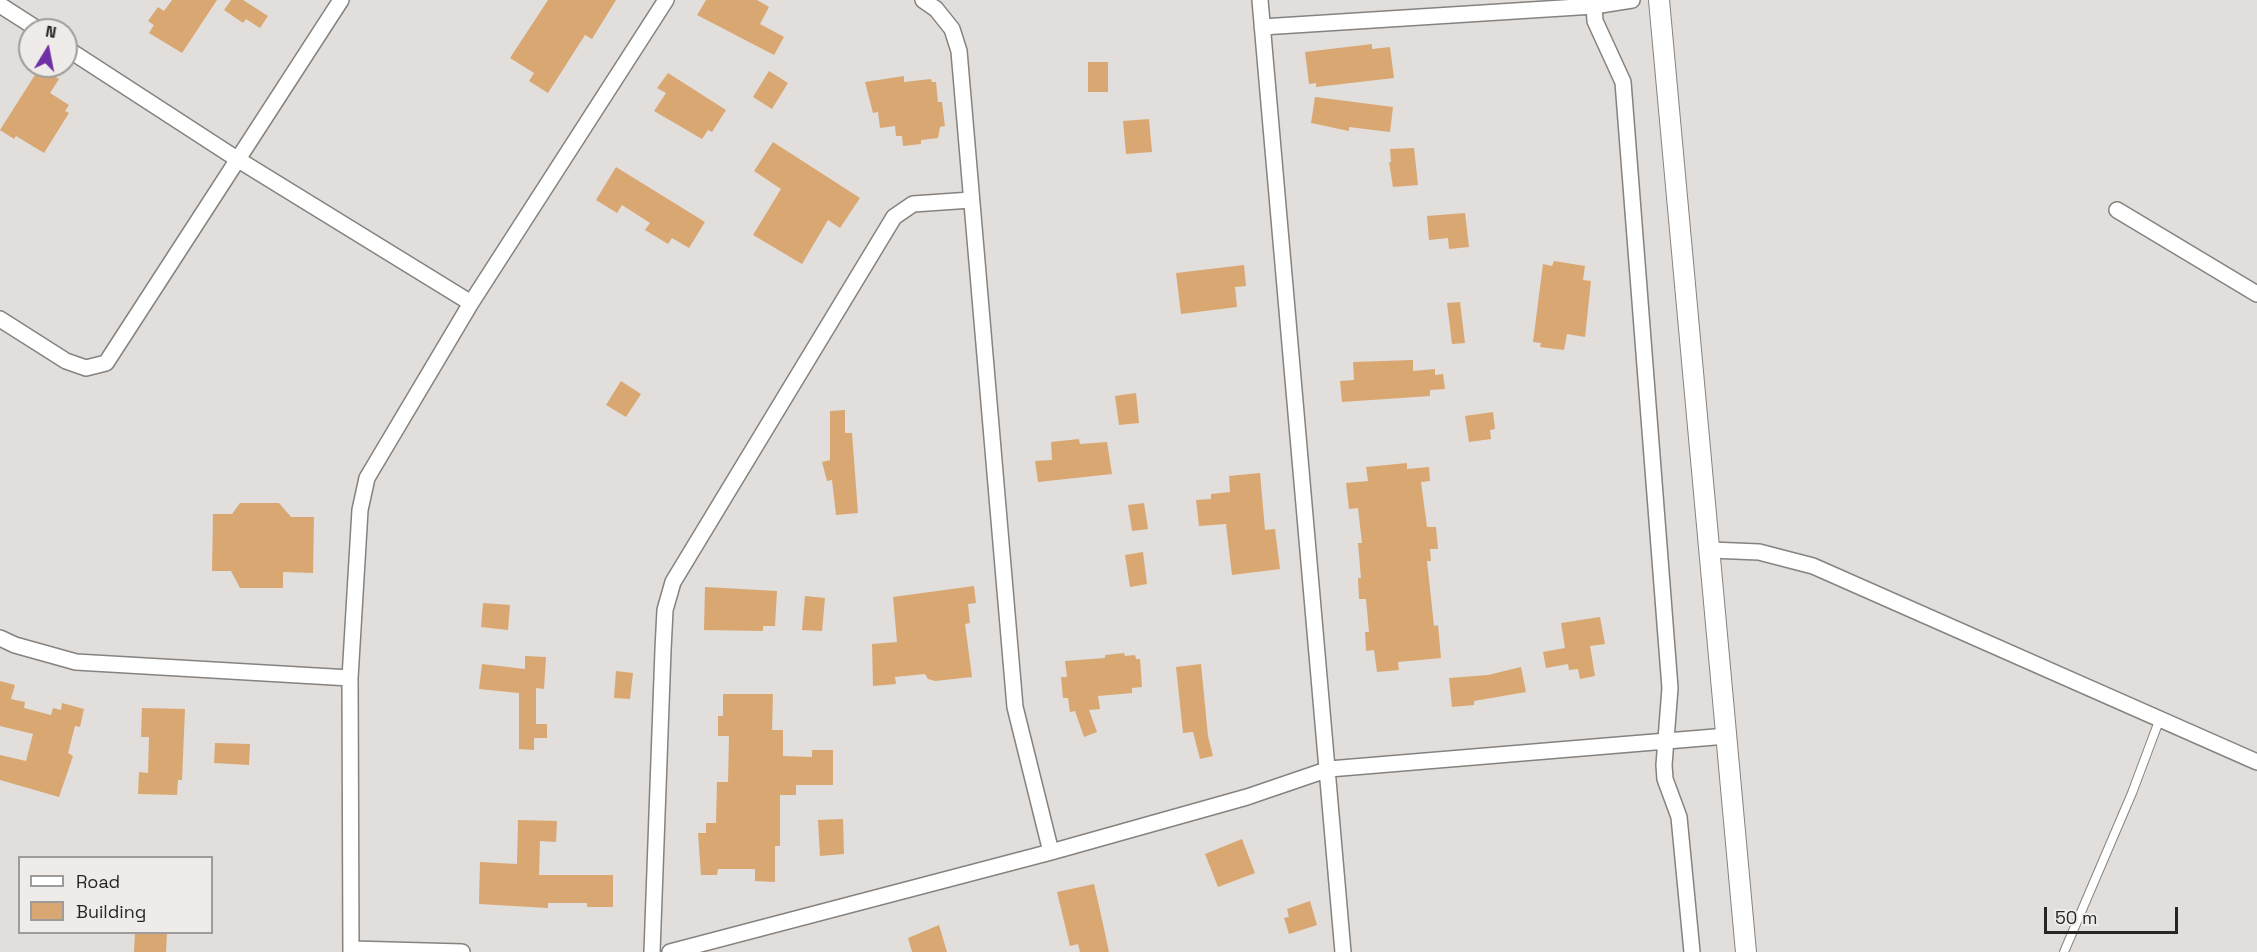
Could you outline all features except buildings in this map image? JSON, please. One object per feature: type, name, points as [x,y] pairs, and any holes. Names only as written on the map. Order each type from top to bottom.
[{"type":"street","points":[[0,319],[66,361],[86,368],[106,363],[341,0]]},
{"type":"street","points":[[462,952],[351,950],[350,678],[360,510],[367,478],[471,303],[666,0]]},
{"type":"street","points":[[923,0],[936,9],[952,29],[959,51],[1015,707],[1051,852]]},
{"type":"street","points":[[1260,0],[1329,770],[1343,952]]},
{"type":"street","points":[[1262,27],[1594,6],[1632,0]]},
{"type":"street","points":[[1659,0],[1746,952]]},
{"type":"street","points":[[0,4],[21,18]]},
{"type":"street","points":[[1594,6],[1595,21],[1623,82],[1670,688],[1665,740],[1665,779],[1679,817],[1692,952]]},
{"type":"street","points":[[78,56],[237,159],[471,303]]},
{"type":"street","points":[[652,952],[665,610],[673,582],[894,217],[913,204],[971,200]]},
{"type":"street","points":[[2117,210],[2257,294]]},
{"type":"street","points":[[1711,550],[1759,552],[1813,566],[2159,721],[2257,762]]},
{"type":"street","points":[[0,638],[15,645],[76,662],[350,678]]},
{"type":"street","points":[[670,952],[1051,852],[1247,797],[1329,770],[1727,735]]},
{"type":"lane","points":[[2064,952],[2119,824],[2159,721]]}]
